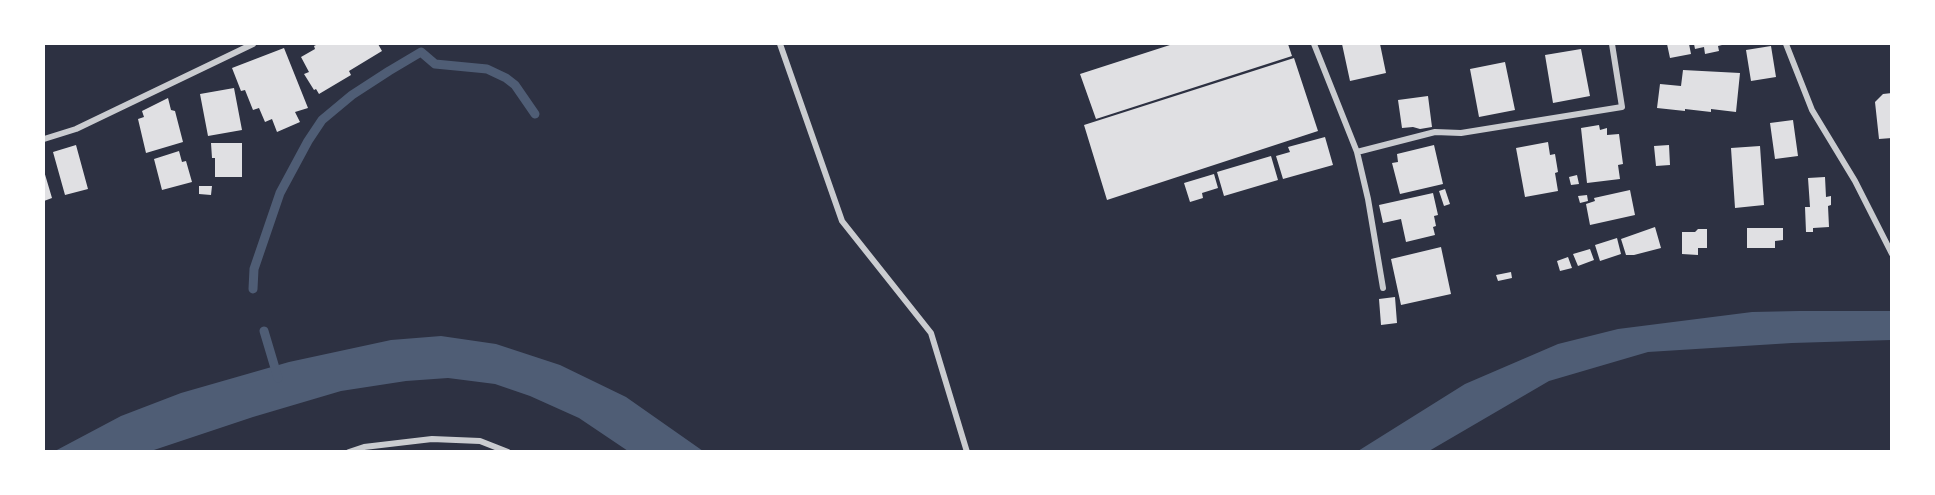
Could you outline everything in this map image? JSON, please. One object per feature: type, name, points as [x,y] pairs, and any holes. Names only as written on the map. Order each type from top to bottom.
[{"type":"street","points":[[44,138],[76,129],[253,44]]},
{"type":"street","points":[[780,44],[842,221],[931,333],[967,452]]},
{"type":"street","points":[[1314,44],[1357,152],[1368,199],[1383,288]]},
{"type":"street","points":[[1357,152],[1435,132],[1461,133],[1622,107],[1612,44]]},
{"type":"street","points":[[1786,44],[1812,111],[1856,181],[1892,254]]},
{"type":"street","points":[[349,452],[364,447],[432,439],[480,441],[508,452]]},
{"type":"water","points":[[1891,311],[1891,340],[1792,343],[1648,352],[1549,381],[1429,451],[1358,451],[1465,384],[1558,344],[1618,329],[1752,312]]},
{"type":"water","points":[[441,336],[496,344],[560,365],[626,397],[703,451],[628,451],[579,418],[530,396],[495,384],[448,378],[406,381],[341,391],[151,451],[55,451],[121,416],[181,393],[289,362],[391,340]]},
{"type":"building","points":[[318,44],[378,44],[382,51],[349,71],[351,75],[319,94],[304,74],[309,72],[301,57],[315,49],[314,46]]},
{"type":"building","points":[[1173,44],[1288,44],[1292,56],[1096,119],[1080,74]]},
{"type":"building","points":[[1342,44],[1380,44],[1386,73],[1350,81]]},
{"type":"building","points":[[1667,44],[1689,44],[1691,54],[1670,58]]},
{"type":"building","points":[[1694,44],[1726,44],[1718,46],[1719,51],[1705,54],[1704,47],[1695,49]]},
{"type":"building","points":[[1771,46],[1776,77],[1751,81],[1746,50]]},
{"type":"building","points":[[284,48],[308,108],[295,112],[300,122],[277,132],[272,119],[265,122],[259,108],[253,110],[245,90],[241,91],[232,68]]},
{"type":"building","points":[[1581,49],[1590,96],[1553,103],[1545,55]]},
{"type":"building","points":[[1294,58],[1318,131],[1107,200],[1084,125]]},
{"type":"building","points":[[1505,62],[1515,110],[1479,117],[1470,69]]},
{"type":"building","points":[[1683,70],[1740,73],[1736,112],[1657,108],[1660,84],[1681,86]]},
{"type":"building","points":[[234,88],[242,130],[208,136],[200,94]]},
{"type":"building","points":[[1892,93],[1892,138],[1879,139],[1875,102],[1883,94]]},
{"type":"building","points":[[1428,96],[1432,127],[1402,128],[1398,100]]},
{"type":"building","points":[[168,98],[171,110],[175,111],[183,142],[146,153],[138,119],[144,117],[142,111]]},
{"type":"building","points":[[1793,120],[1798,156],[1775,159],[1770,123]]},
{"type":"building","points":[[1599,125],[1600,130],[1607,128],[1607,135],[1619,134],[1623,164],[1618,165],[1620,179],[1587,183],[1581,128]]},
{"type":"building","points":[[1325,137],[1333,165],[1283,179],[1276,156],[1290,152],[1288,147]]},
{"type":"building","points":[[1548,142],[1550,155],[1555,154],[1558,191],[1525,197],[1516,148]]},
{"type":"building","points":[[211,143],[242,143],[242,177],[215,177],[215,158],[212,158]]},
{"type":"building","points":[[76,145],[88,189],[65,195],[53,152]]},
{"type":"building","points":[[1434,145],[1443,184],[1400,194],[1392,163],[1398,162],[1397,154]]},
{"type":"building","points":[[1669,145],[1670,165],[1656,166],[1654,146]]},
{"type":"building","points":[[1760,146],[1764,205],[1735,208],[1731,148]]},
{"type":"building","points":[[179,151],[182,162],[186,161],[192,182],[162,190],[154,159]]},
{"type":"building","points":[[1271,156],[1278,180],[1224,196],[1217,172]]},
{"type":"building","points":[[44,171],[52,198],[44,201]]},
{"type":"building","points":[[1214,174],[1218,188],[1202,193],[1203,198],[1190,202],[1184,183]]},
{"type":"building","points":[[1577,175],[1579,184],[1571,185],[1569,177]]},
{"type":"building","points":[[1825,177],[1826,197],[1831,196],[1831,205],[1828,206],[1829,227],[1813,228],[1813,232],[1806,232],[1805,207],[1810,207],[1808,178]]},
{"type":"building","points":[[199,186],[212,186],[211,195],[199,194]]},
{"type":"building","points":[[1445,189],[1450,204],[1444,206],[1439,191]]},
{"type":"building","points":[[1630,190],[1635,215],[1590,225],[1586,204],[1595,201],[1594,198]]},
{"type":"building","points":[[1433,193],[1438,215],[1434,216],[1435,235],[1406,242],[1401,219],[1383,223],[1379,205]]},
{"type":"building","points":[[1587,195],[1588,201],[1580,203],[1578,196]]},
{"type":"building","points":[[1655,227],[1661,248],[1626,255],[1621,239]]},
{"type":"building","points":[[1747,228],[1783,228],[1783,240],[1775,241],[1775,248],[1747,248]]},
{"type":"building","points":[[1698,229],[1707,229],[1707,248],[1698,248],[1698,255],[1682,254],[1682,232],[1695,232]]},
{"type":"building","points":[[1617,238],[1621,254],[1600,261],[1595,245]]},
{"type":"building","points":[[1441,247],[1451,294],[1401,305],[1391,259]]},
{"type":"building","points":[[1590,249],[1594,260],[1578,266],[1573,254]]},
{"type":"building","points":[[1568,257],[1572,268],[1560,271],[1557,261]]},
{"type":"building","points":[[1511,272],[1512,278],[1498,281],[1496,275]]},
{"type":"building","points":[[1395,297],[1397,323],[1381,325],[1379,299]]},
{"type":"waterway","points":[[253,289],[254,269],[280,193],[308,141],[322,120],[352,95],[389,71],[421,52],[435,64],[487,69],[515,85],[535,114]]},
{"type":"waterway","points":[[264,331],[278,378]]}]
